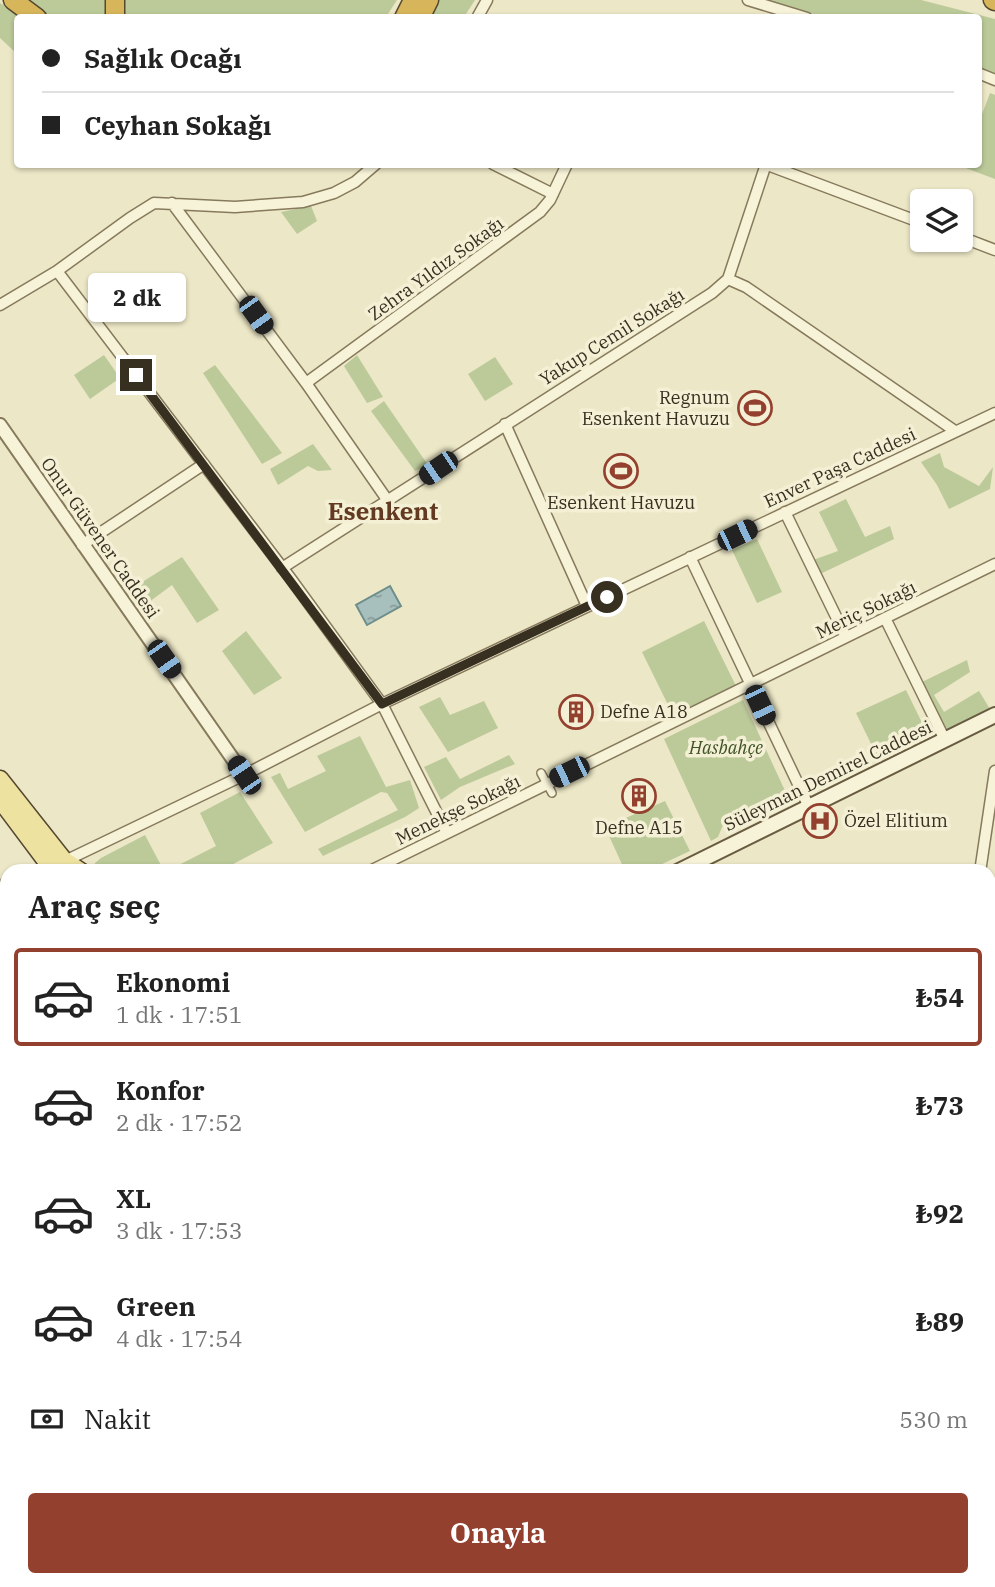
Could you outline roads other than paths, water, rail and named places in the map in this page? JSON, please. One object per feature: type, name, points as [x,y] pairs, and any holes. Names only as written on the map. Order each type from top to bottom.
[{"type":"highway","points":[[13,0],[32,14]]},
{"type":"main road","name":"Süleyman Demirel Caddesi","points":[[693,864],[945,740],[993,721]]},
{"type":"main road","points":[[0,779],[51,864]]},
{"type":"main road","points":[[0,800],[51,864]]},
{"type":"street","points":[[748,0],[794,14]]},
{"type":"street","points":[[0,305],[57,271],[154,203],[235,207],[303,202],[355,182],[371,168]]},
{"type":"street","points":[[501,168],[553,194]]},
{"type":"street","name":"Zehra Yıldız Sokağı","points":[[306,383],[540,212],[553,194],[565,168]]},
{"type":"street","points":[[765,168],[728,279],[746,287],[955,431]]},
{"type":"street","points":[[774,168],[910,219]]},
{"type":"street","points":[[172,203],[306,383],[388,501]]},
{"type":"street","points":[[973,242],[995,250]]},
{"type":"street","points":[[57,271],[382,704],[447,833]]},
{"type":"street","name":"Yakup Cemil Sokağı","points":[[282,568],[712,293],[728,279]]},
{"type":"street","name":"Enver Paşa Caddesi","points":[[59,864],[244,775],[382,704],[995,413]]},
{"type":"street","points":[[505,424],[587,606]]},
{"type":"street","name":"Onur Güvener Caddesi","points":[[0,425],[244,775]]},
{"type":"street","points":[[82,545],[204,464]]},
{"type":"street","points":[[785,512],[846,637]]},
{"type":"street","points":[[690,557],[809,807]]},
{"type":"street","name":"Meriç Sokağı","points":[[750,684],[995,564]]},
{"type":"street","points":[[885,618],[945,740]]},
{"type":"street","name":"Menekşe Sokağı","points":[[384,864],[750,684]]},
{"type":"street","points":[[981,864],[995,771]]},
{"type":"street","points":[[541,773],[552,793]]},
{"type":"water","points":[[390,586],[401,606],[367,625],[356,605]]},
{"type":"place","name":"Regnum Esenkent Havuzu","points":[[755,408]]},
{"type":"place","name":"Esenkent Havuzu","points":[[621,471]]},
{"type":"place","name":"Defne A18","points":[[576,712]]},
{"type":"place","name":"Defne A15","points":[[639,796]]},
{"type":"place","name":"Özel Elitium","points":[[820,821]]},
{"type":"district","name":"Esenkent","points":[[383,512]]},
{"type":"park label","name":"Hasbahçe","points":[[726,748]]}]
